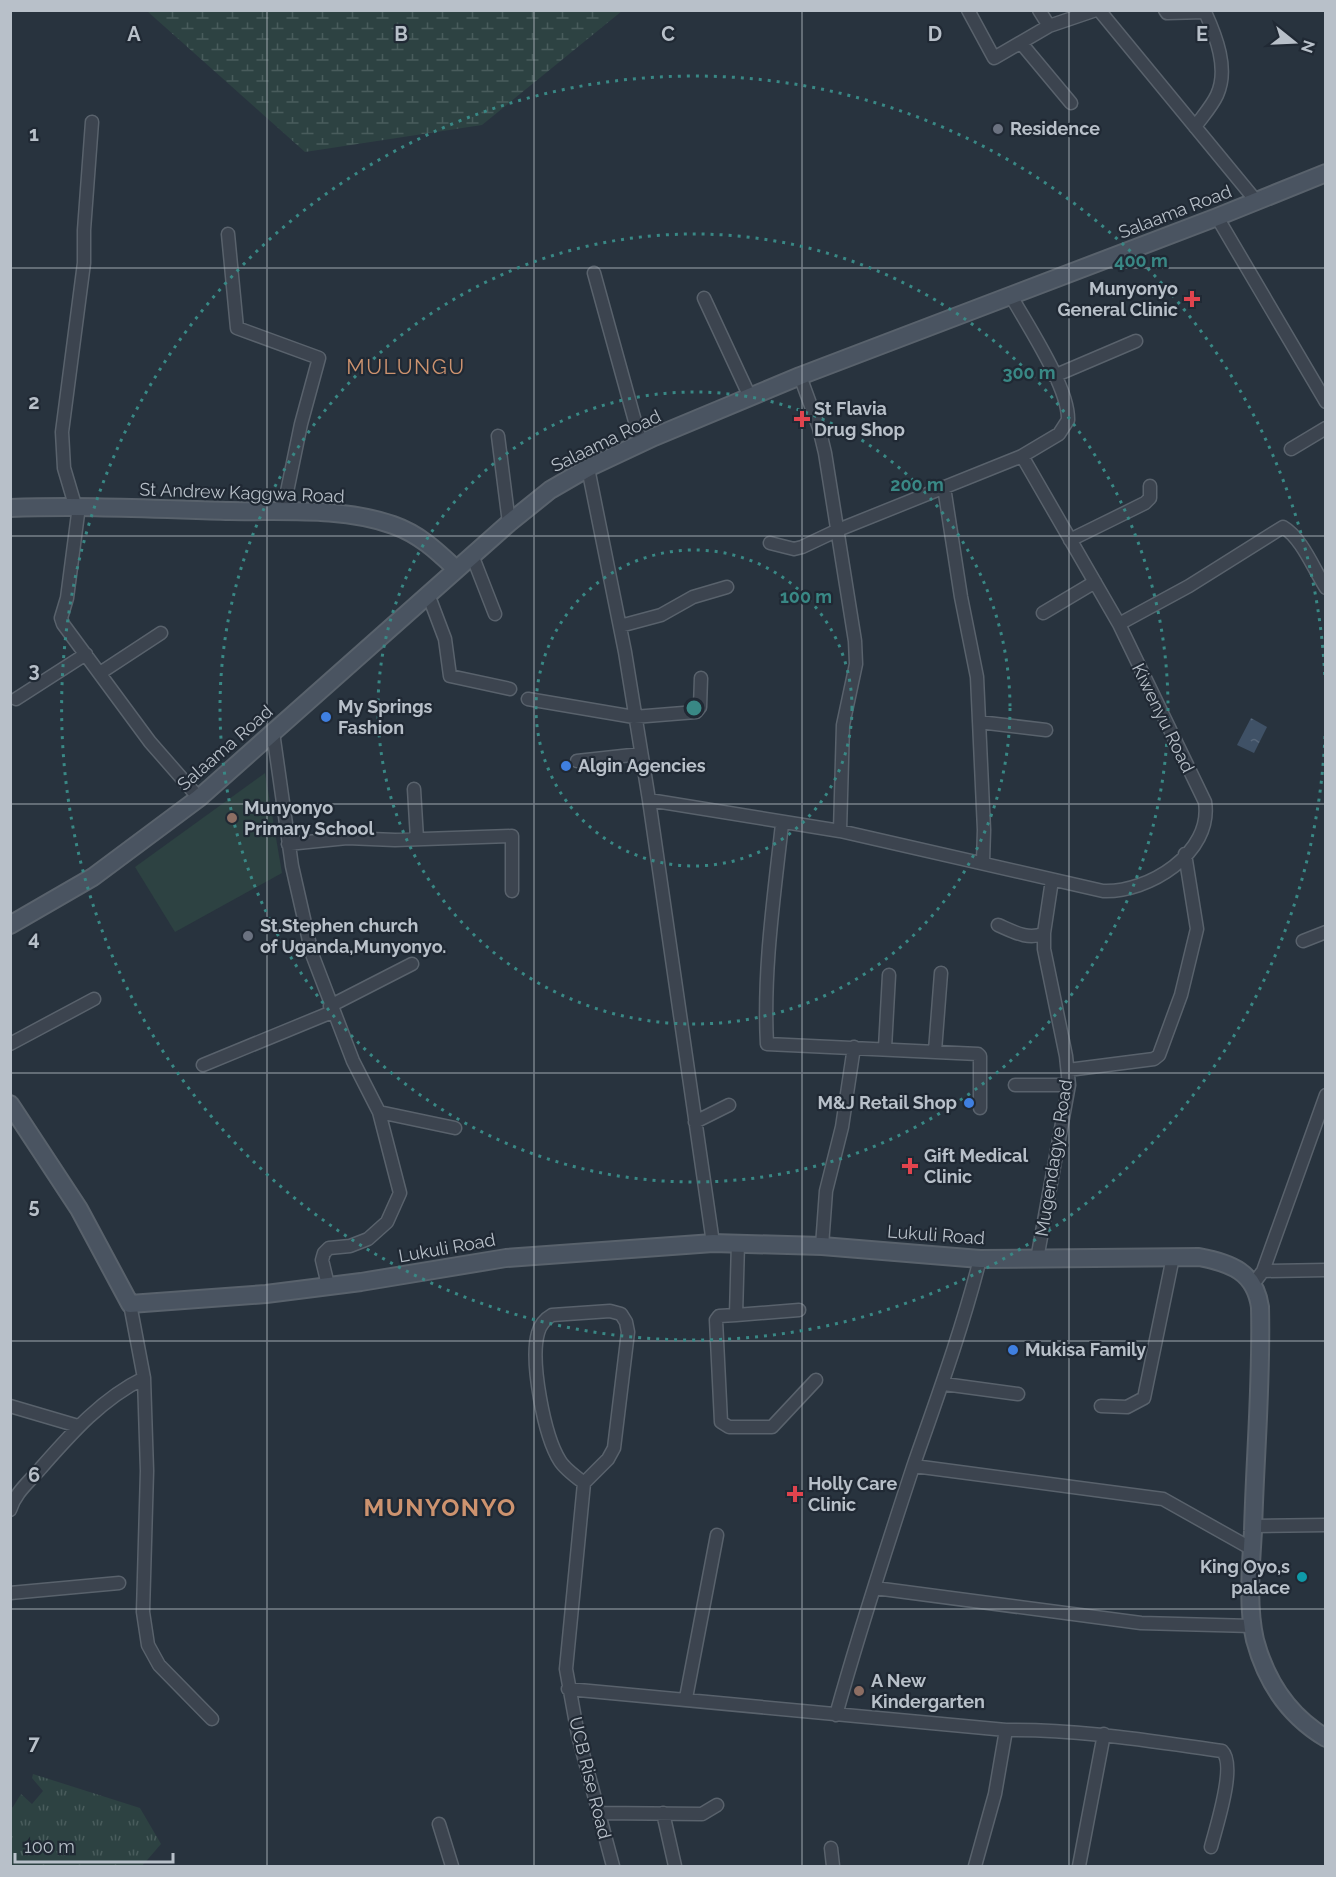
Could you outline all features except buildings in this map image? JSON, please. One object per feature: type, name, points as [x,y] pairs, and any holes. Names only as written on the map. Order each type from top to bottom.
[{"type":"street","points":[[968,10],[994,58],[1048,26],[1097,10],[1257,202]]},
{"type":"street","points":[[1039,10],[1048,26]]},
{"type":"street","points":[[1165,10],[1167,13],[1205,12],[1218,40],[1221,64],[1218,94],[1195,127]]},
{"type":"street","points":[[1021,43],[1071,104]]},
{"type":"street","points":[[92,122],[83,272],[63,432],[64,468],[77,505],[67,598],[61,618],[150,742],[199,798]]},
{"type":"street","name":"Salaama Road","points":[[10,926],[93,877],[199,798],[508,523],[550,490],[588,468],[641,443],[800,376],[1010,294],[1257,202],[1326,173]]},
{"type":"street","points":[[1216,217],[1326,402]]},
{"type":"street","points":[[228,234],[237,328],[319,358],[301,424],[283,511]]},
{"type":"street","points":[[594,273],[641,443]]},
{"type":"street","points":[[770,543],[794,549],[802,548],[838,530],[1022,456],[1059,434],[1066,427],[1068,413],[1054,376],[1010,294]]},
{"type":"street","points":[[704,298],[750,397]]},
{"type":"street","points":[[1054,376],[1136,341]]},
{"type":"street","points":[[800,376],[819,428],[838,530],[857,660],[843,725],[840,831]]},
{"type":"street","points":[[1291,449],[1326,428]]},
{"type":"street","points":[[498,436],[508,523]]},
{"type":"street","name":"Kiwenyu Road","points":[[649,800],[782,824],[840,831],[1103,891],[1127,890],[1155,878],[1185,854],[1201,834],[1205,822],[1205,802],[1119,624],[1022,456]]},
{"type":"street","points":[[588,468],[620,626],[633,717],[649,800],[713,1243]]},
{"type":"street","points":[[1070,540],[1145,503],[1150,498],[1150,486]]},
{"type":"street","points":[[944,487],[961,597],[974,659],[979,722],[983,862]]},
{"type":"street","name":"St Andrew Kaggwa Road","points":[[10,508],[77,505],[283,511],[362,517],[393,525],[425,541],[456,569]]},
{"type":"street","points":[[1119,624],[1189,586],[1283,527],[1289,530],[1301,547],[1326,588]]},
{"type":"street","points":[[472,555],[495,614]]},
{"type":"street","points":[[1043,613],[1095,582]]},
{"type":"street","points":[[620,626],[662,615],[693,597],[727,586]]},
{"type":"street","points":[[428,594],[445,639],[450,676],[510,689]]},
{"type":"street","points":[[100,673],[161,633]]},
{"type":"street","points":[[16,699],[86,654]]},
{"type":"street","points":[[528,699],[633,717],[696,712],[700,708],[701,678]]},
{"type":"street","points":[[979,722],[1046,730]]},
{"type":"street","points":[[273,732],[288,843],[312,954],[331,1009],[353,1061],[379,1112],[400,1193],[387,1222],[368,1239],[350,1246],[328,1248],[324,1253],[322,1260],[327,1285]]},
{"type":"street","points":[[577,761],[641,754]]},
{"type":"street","points":[[414,789],[417,839]]},
{"type":"street","points":[[782,824],[768,954],[765,1010],[767,1044],[971,1053],[980,1056],[980,1108]]},
{"type":"street","points":[[288,843],[347,838],[417,839],[512,836],[512,891]]},
{"type":"street","points":[[1068,1070],[1154,1059],[1159,1055],[1181,995],[1197,929],[1185,854]]},
{"type":"street","name":"Mugendagye Road","points":[[1037,1259],[1069,1085],[1068,1070],[1047,970],[1044,933],[1052,880]]},
{"type":"street","points":[[998,925],[1029,936],[1036,937],[1044,933]]},
{"type":"street","points":[[1303,940],[1326,932]]},
{"type":"street","points":[[202,1065],[331,1009],[412,964]]},
{"type":"street","points":[[935,1051],[941,973]]},
{"type":"street","points":[[885,1048],[889,975]]},
{"type":"street","points":[[10,1044],[94,999]]},
{"type":"street","points":[[822,1246],[826,1191],[842,1127],[854,1047]]},
{"type":"street","points":[[1015,1086],[1069,1085]]},
{"type":"street","points":[[1326,1095],[1258,1277],[1261,1324],[1252,1549],[1252,1626],[1265,1669],[1283,1699],[1302,1721],[1326,1738]]},
{"type":"street","points":[[10,1104],[80,1209],[130,1304],[144,1378],[147,1471],[143,1612],[148,1645],[159,1665],[212,1719]]},
{"type":"street","points":[[695,1122],[729,1105]]},
{"type":"street","points":[[379,1112],[455,1128]]},
{"type":"street","name":"Lukuli Road","points":[[130,1304],[266,1294],[361,1282],[506,1258],[713,1243],[822,1246],[980,1259],[1173,1257],[1215,1260],[1258,1277]]},
{"type":"street","points":[[736,1315],[738,1244]]},
{"type":"street","points":[[1101,1406],[1126,1407],[1144,1398],[1173,1257]]},
{"type":"street","points":[[836,1715],[851,1656],[914,1466],[944,1384],[980,1259]]},
{"type":"street","points":[[1258,1277],[1326,1270]]},
{"type":"street","points":[[799,1310],[719,1316],[716,1320],[723,1425],[753,1429],[772,1428],[816,1380]]},
{"type":"street","points":[[610,1311],[621,1314],[628,1332],[617,1436],[608,1459],[584,1483],[560,1462],[551,1441],[541,1395],[535,1348],[538,1330],[545,1319],[552,1315],[610,1311]]},
{"type":"street","points":[[10,1510],[17,1495],[78,1426],[120,1392],[144,1378]]},
{"type":"street","points":[[944,1384],[1017,1394]]},
{"type":"street","points":[[10,1406],[78,1426]]},
{"type":"street","points":[[914,1466],[1163,1499],[1252,1549]]},
{"type":"street","name":"UCB Rise Road","points":[[584,1483],[566,1669],[568,1689],[613,1866]]},
{"type":"street","points":[[1253,1526],[1326,1525]]},
{"type":"street","points":[[686,1698],[717,1535]]},
{"type":"street","points":[[10,1593],[119,1583]]},
{"type":"street","points":[[875,1588],[1141,1623],[1252,1626]]},
{"type":"street","points":[[568,1689],[686,1698],[836,1715],[1006,1730],[1051,1729],[1104,1734],[1222,1751],[1227,1755],[1229,1769],[1211,1847]]},
{"type":"street","points":[[975,1866],[995,1794],[1006,1730]]},
{"type":"street","points":[[1079,1866],[1104,1734]]},
{"type":"street","points":[[599,1813],[702,1814],[717,1805]]},
{"type":"street","points":[[663,1813],[675,1866]]},
{"type":"street","points":[[439,1824],[452,1866]]},
{"type":"street","points":[[831,1848],[833,1866]]},
{"type":"green space","points":[[147,11],[622,11],[482,125],[305,152]]},
{"type":"green space","points":[[265,773],[282,873],[175,932],[135,867]]},
{"type":"green space","points":[[33,1774],[140,1808],[161,1844],[142,1866],[11,1866],[11,1810],[21,1794],[32,1804],[43,1791],[32,1778]]},
{"type":"water","points":[[1251,718],[1267,727],[1254,753],[1237,745]]},
{"type":"place","name":"Residence","points":[[998,129]]},
{"type":"place","name":"Munyonyo General Clinic","points":[[1192,299]]},
{"type":"place","name":"St Flavia Drug Shop","points":[[802,419]]},
{"type":"place","name":"My Springs Fashion","points":[[326,717]]},
{"type":"place","name":"Algin Agencies","points":[[566,766]]},
{"type":"place","name":"Munyonyo Primary School","points":[[232,818]]},
{"type":"place","name":"St.Stephen church of Uganda,Munyonyo.","points":[[248,936]]},
{"type":"place","name":"M&J Retail Shop","points":[[969,1103]]},
{"type":"place","name":"Gift Medical Clinic","points":[[910,1166]]},
{"type":"place","name":"Mukisa Family","points":[[1013,1350]]},
{"type":"place","name":"Holly Care Clinic","points":[[795,1494]]},
{"type":"place","name":"King Oyo,s palace","points":[[1302,1577]]},
{"type":"place","name":"A New Kindergarten","points":[[859,1691]]},
{"type":"district","name":"MULUNGU","points":[[406,367]]},
{"type":"district","name":"MUNYONYO","points":[[440,1508]]}]
